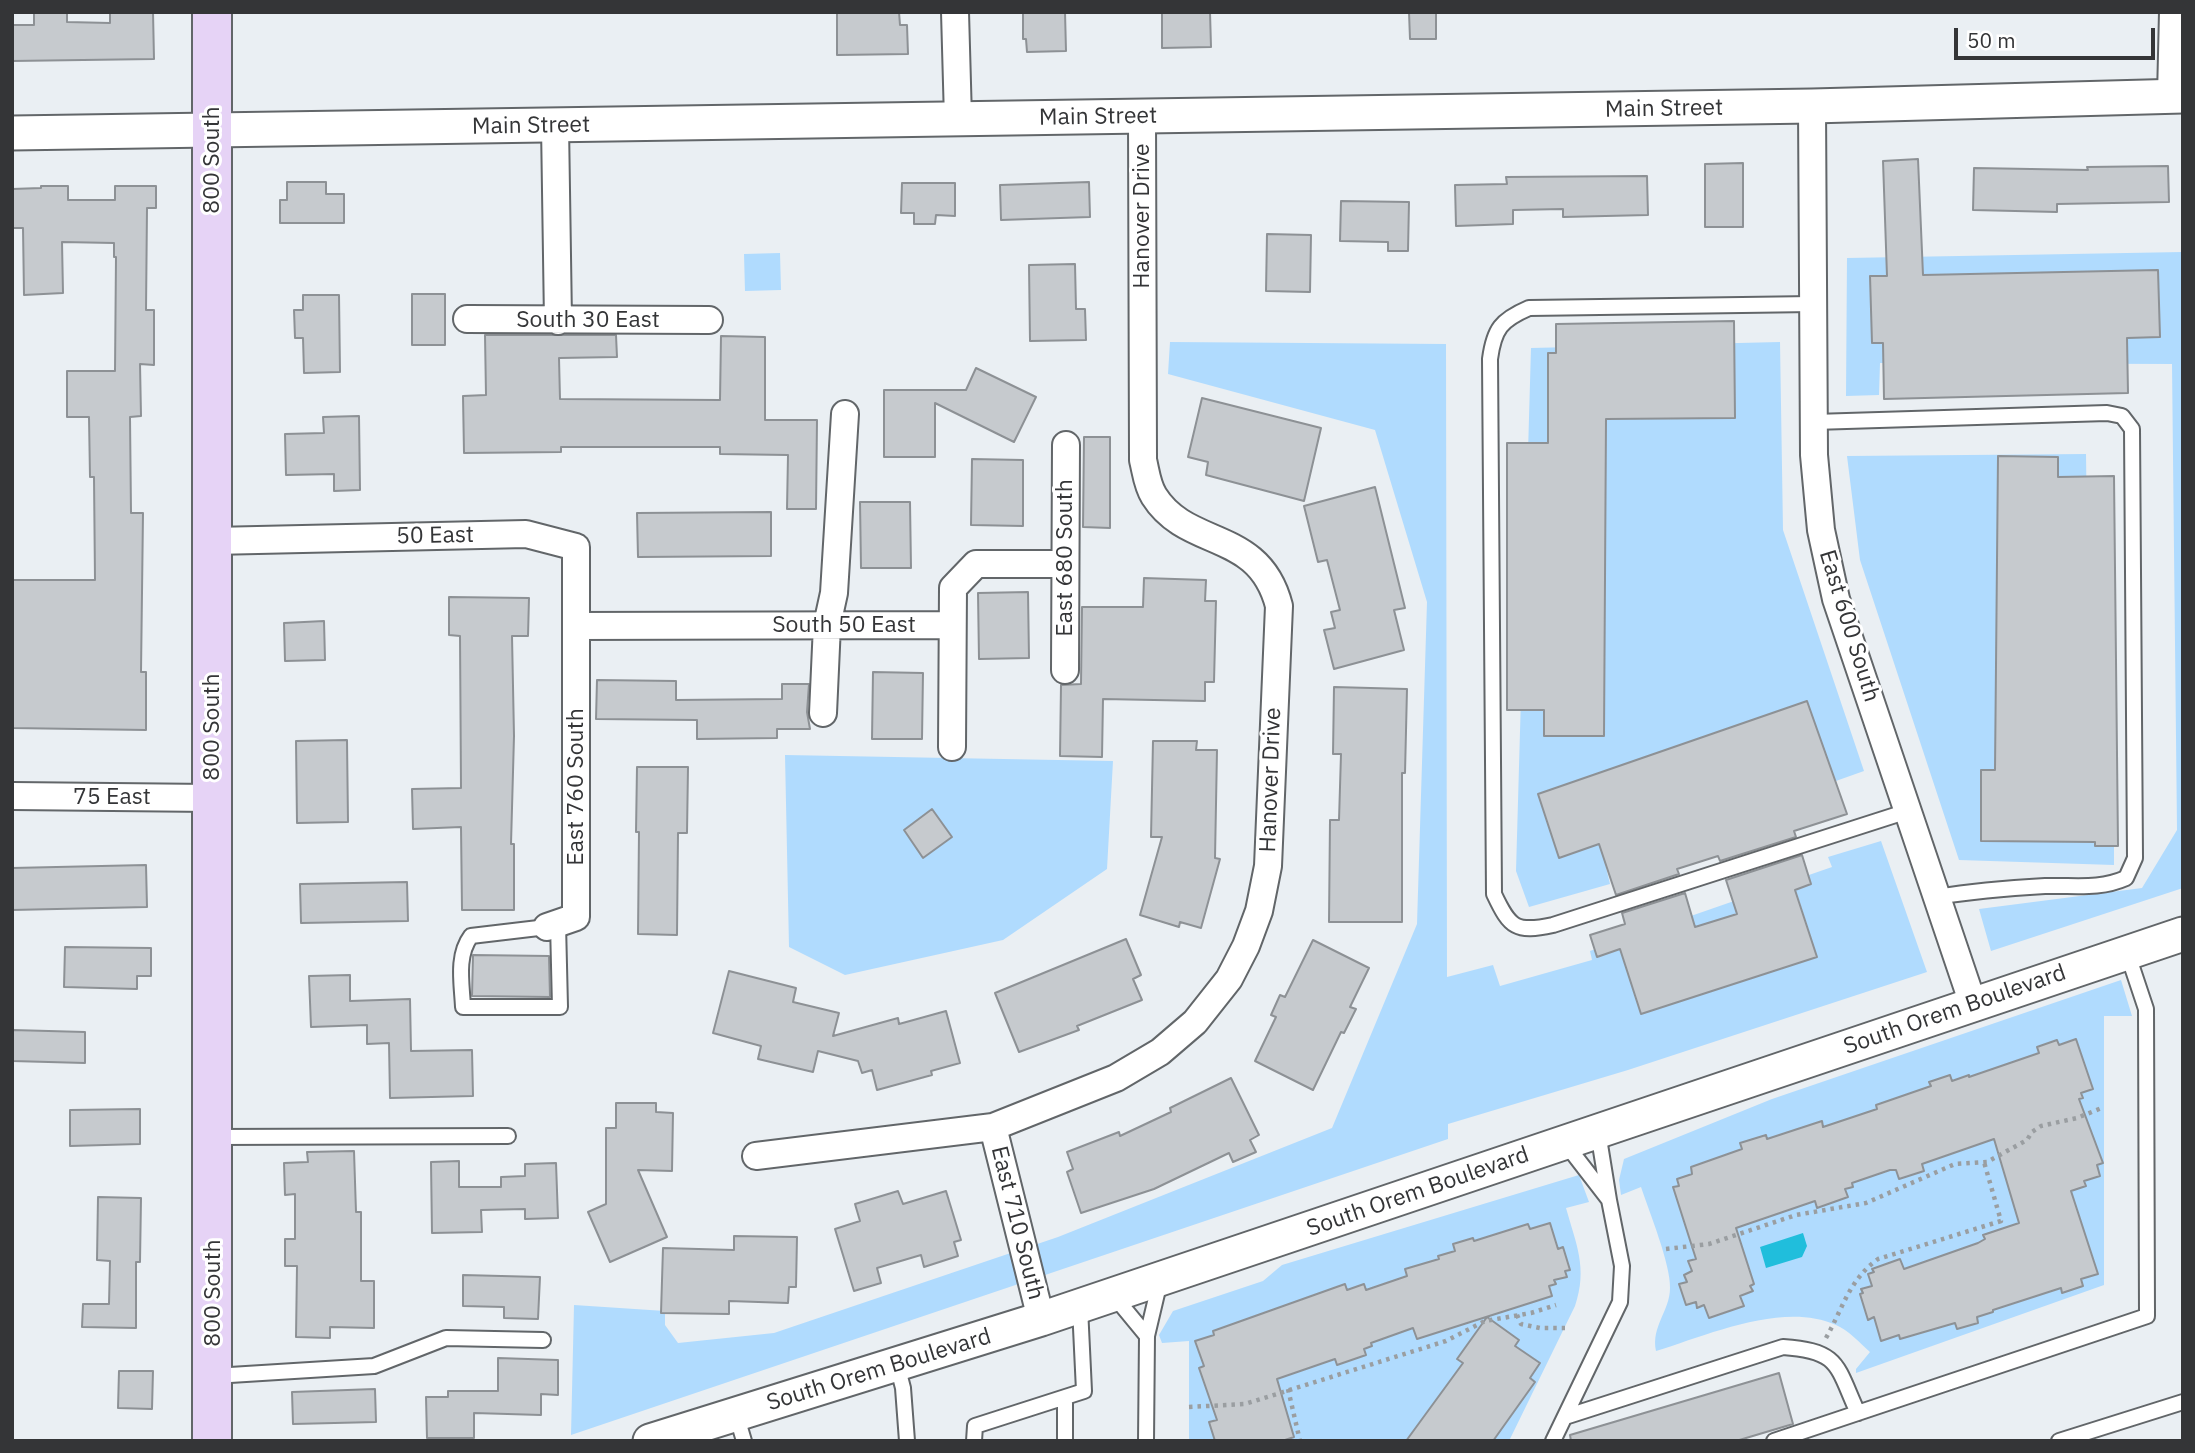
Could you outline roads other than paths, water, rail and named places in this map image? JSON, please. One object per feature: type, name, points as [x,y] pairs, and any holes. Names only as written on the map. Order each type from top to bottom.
[{"type":"main road","name":"800 South","points":[[212,12],[212,1441]]},
{"type":"street","points":[[955,12],[958,119]]},
{"type":"street","points":[[2173,12],[2177,96]]},
{"type":"street","name":"Main Street","points":[[12,133],[1812,106],[2177,96]]},
{"type":"street","name":"East 600 South","points":[[1812,106],[1814,454],[1821,530],[1836,599],[1973,1004]]},
{"type":"street","name":"Hanover Drive","points":[[756,1156],[993,1126],[1116,1078],[1160,1052],[1195,1022],[1229,979],[1246,946],[1259,911],[1268,866],[1279,606],[1274,587],[1248,555],[1170,514],[1154,497],[1147,481],[1143,460],[1142,116]]},
{"type":"street","points":[[555,125],[558,321]]},
{"type":"street","name":"South 30 East","points":[[467,319],[709,320]]},
{"type":"street","points":[[824,713],[827,625],[834,593],[845,414]]},
{"type":"street","name":"East 680 South","points":[[1065,670],[1066,445]]},
{"type":"street","name":"50 East","points":[[213,541],[526,534],[576,547],[576,626]]},
{"type":"street","points":[[952,747],[953,588],[976,564],[1065,564]]},
{"type":"street","name":"South 50 East","points":[[576,626],[952,625]]},
{"type":"street","name":"East 760 South","points":[[552,925],[576,917],[576,626]]},
{"type":"street","name":"75 East","points":[[12,796],[212,798]]},
{"type":"street","name":"South Orem Boulevard","points":[[650,1441],[740,1427],[897,1365],[1161,1279],[2183,934]]},
{"type":"street","name":"East 710 South","points":[[993,1126],[1041,1319]]},
{"type":"lane","points":[[1813,304],[1529,308],[1511,316],[1500,326],[1493,340],[1490,359],[1494,894],[1509,923],[1517,928],[1535,929],[1908,811]]},
{"type":"lane","points":[[1814,422],[2107,413],[2122,416],[2132,429],[2135,858],[2126,878],[2108,886],[2047,886],[1972,891],[1937,897]]},
{"type":"lane","points":[[552,925],[560,1007],[463,1007],[461,965],[464,945],[471,936],[552,925]]},
{"type":"lane","points":[[1774,1441],[2147,1316],[2146,1009],[2127,952]]},
{"type":"lane","points":[[1552,1441],[1620,1302],[1622,1266],[1598,1131]]},
{"type":"lane","points":[[213,1137],[508,1136]]},
{"type":"lane","points":[[1564,1142],[1609,1200]]},
{"type":"lane","points":[[1146,1441],[1147,1336],[1161,1279]]},
{"type":"lane","points":[[1113,1295],[1147,1336]]},
{"type":"lane","points":[[975,1441],[975,1426],[1084,1391],[1080,1306]]},
{"type":"lane","points":[[212,1376],[374,1366],[446,1338],[543,1340]]},
{"type":"lane","points":[[1565,1417],[1783,1347],[1819,1351],[1833,1362],[1858,1413]]},
{"type":"lane","points":[[897,1365],[903,1388],[906,1441]]},
{"type":"lane","points":[[1065,1398],[1065,1441]]},
{"type":"lane","points":[[2059,1441],[2183,1402]]},
{"type":"water","points":[[1803,1233],[1807,1246],[1802,1257],[1766,1268],[1760,1247]]}]
